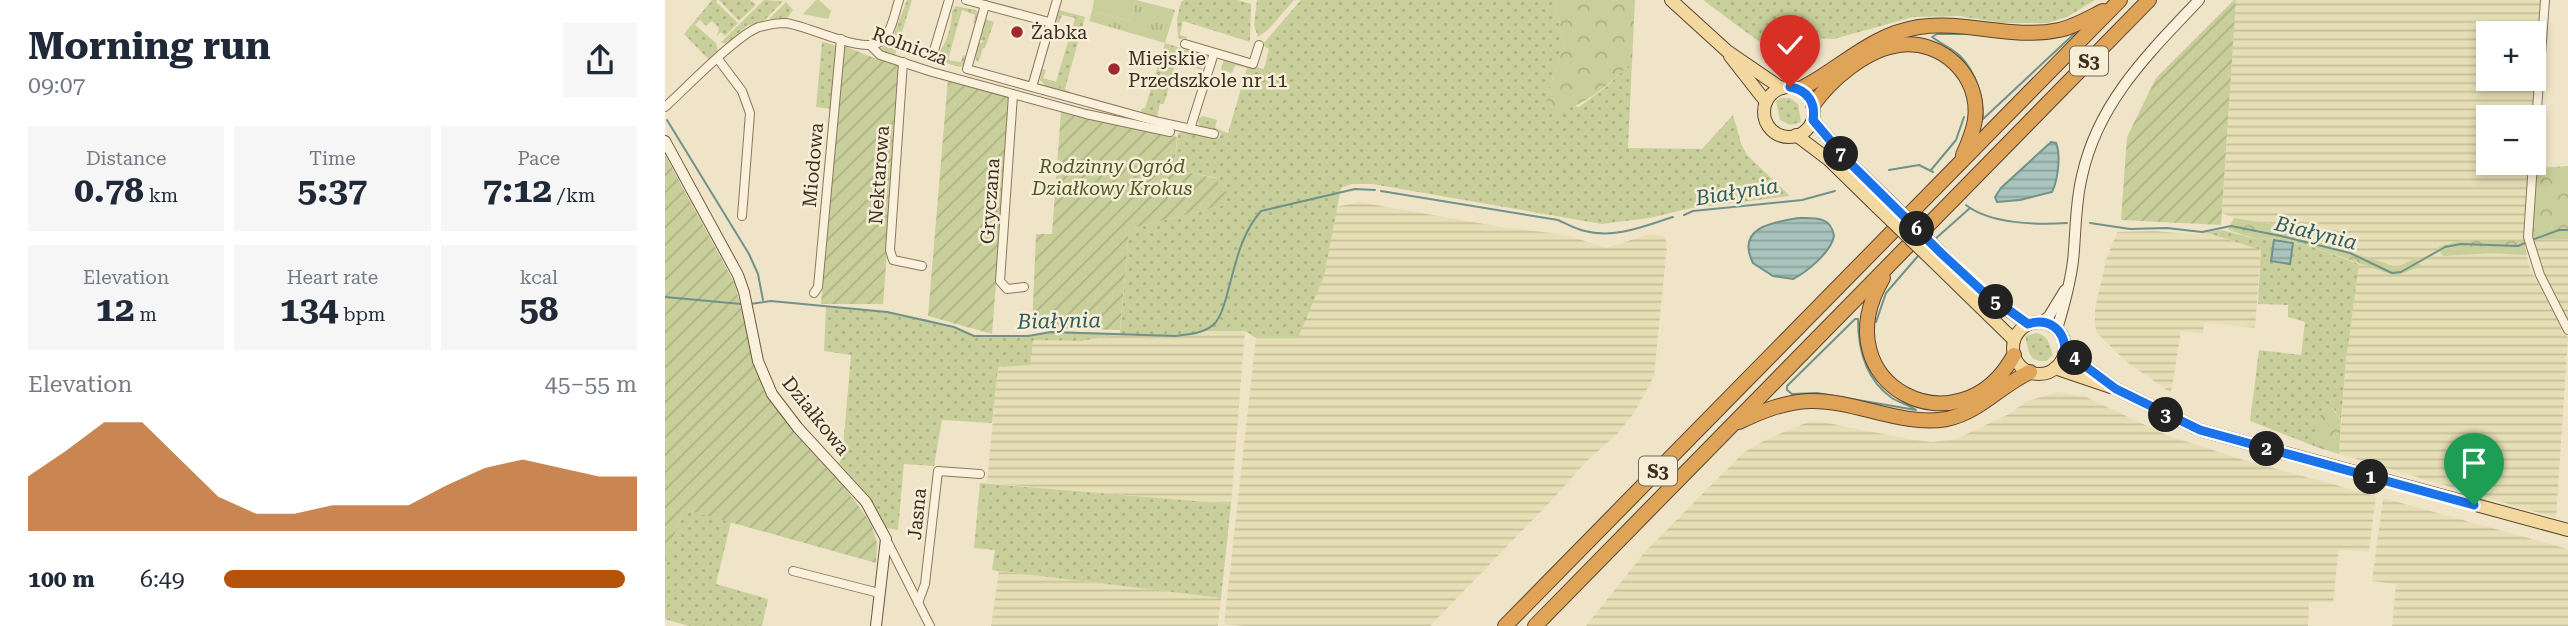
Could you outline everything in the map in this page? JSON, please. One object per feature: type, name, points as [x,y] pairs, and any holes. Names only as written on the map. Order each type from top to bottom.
[{"type":"highway","name":"S3","points":[[1535,626],[2149,0]]},
{"type":"highway","name":"S3","points":[[1506,626],[2119,2]]},
{"type":"highway","points":[[1800,89],[1860,49],[1892,33],[1921,27],[1955,26],[2041,33],[2072,26],[2119,2]]},
{"type":"highway","points":[[1813,112],[1829,87],[1877,51],[1900,45],[1934,48],[1955,63],[1964,74],[1974,98],[1975,120],[1969,142],[1957,166]]},
{"type":"highway","points":[[1897,258],[1870,303],[1866,329],[1872,358],[1883,376],[1899,391],[1926,402],[1954,402],[1970,398],[2001,374],[2014,347]]},
{"type":"highway","points":[[1731,425],[1783,404],[1812,401],[1896,418],[1943,419],[1959,416],[1978,407],[2016,378],[2030,372]]},
{"type":"main road","points":[[1671,0],[1727,51],[1781,88]]},
{"type":"main road","points":[[1727,51],[1766,102]]},
{"type":"main road","points":[[1813,112],[1806,130],[1796,135],[1782,135],[1770,128],[1764,114],[1770,95],[1781,88],[1800,89],[1808,96],[1813,112],[1845,158],[1882,202],[1938,258],[2014,347],[2019,364],[2030,372],[2043,373],[2055,368],[2061,362],[2065,351],[2064,341],[2057,329],[2042,322],[2028,324],[2021,330],[2014,347]]},
{"type":"main road","points":[[1796,135],[1882,202]]},
{"type":"main road","points":[[1938,258],[2028,324]]},
{"type":"main road","points":[[2065,351],[2116,389]]},
{"type":"main road","points":[[2055,368],[2116,389],[2200,430],[2568,530]]},
{"type":"street","points":[[871,46],[885,37],[899,0]]},
{"type":"street","points":[[933,54],[949,0]]},
{"type":"street","points":[[966,0],[1049,22]]},
{"type":"street","points":[[1029,99],[1029,87],[1057,0]]},
{"type":"street","points":[[2057,329],[2067,298],[2082,175],[2097,132],[2115,96],[2130,74],[2199,0]]},
{"type":"street","points":[[2537,105],[2545,0]]},
{"type":"street","points":[[985,5],[967,69],[1214,134]]},
{"type":"street","name":"Rolnicza","points":[[665,107],[747,33],[769,25],[792,24],[871,46],[879,54],[1029,99],[1170,132]]},
{"type":"street","name":"Miodowa","points":[[814,293],[818,287],[841,39]]},
{"type":"street","points":[[1185,44],[1253,64],[1259,45]]},
{"type":"street","points":[[1190,129],[1214,53]]},
{"type":"street","points":[[718,59],[741,88],[750,111],[742,215]]},
{"type":"street","name":"Nektarowa","points":[[903,62],[890,250],[893,260],[922,266]]},
{"type":"street","name":"Gryczana","points":[[1013,94],[1000,281],[1007,289],[1024,287]]},
{"type":"street","name":"Działkowa","points":[[665,141],[741,282],[758,361],[772,394],[798,428],[866,502],[930,626]]},
{"type":"street","points":[[2532,175],[2528,229],[2530,243],[2540,275],[2568,330]]},
{"type":"street","points":[[2042,322],[2049,316],[2069,285]]},
{"type":"street","name":"Jasna","points":[[918,603],[925,584],[938,471],[981,474]]},
{"type":"street","points":[[876,626],[886,539]]},
{"type":"street","points":[[793,571],[879,593]]},
{"type":"shaded area","points":[[2236,0],[2541,0],[2539,21],[2476,21],[2476,91],[2534,91],[2533,105],[2476,105],[2476,175],[2528,175],[2524,241],[2530,269],[2568,338],[2556,518],[2339,454],[2346,361],[2360,255],[2296,235],[2271,224],[2234,218],[2222,213]]},
{"type":"shaded area","points":[[1359,202],[1501,227],[1566,235],[1606,248],[1650,234],[1665,237],[1667,246],[1654,376],[1634,413],[1617,434],[1587,461],[1430,626],[1224,624],[1256,338],[1298,338],[1336,207]]},
{"type":"shaded area","points":[[2155,231],[2197,235],[2205,232],[2261,250],[2255,328],[2204,322],[2203,334],[2181,331],[2171,393],[2128,363],[2097,333],[2095,325],[2095,309],[2106,260],[2117,232]]},
{"type":"shaded area","points":[[2568,239],[2568,322],[2542,272],[2534,241]]},
{"type":"shaded area","points":[[1202,331],[1245,331],[1231,504],[987,483],[998,366],[1033,340],[1081,341],[1120,334],[1176,336]]},
{"type":"shaded area","points":[[2058,392],[2086,397],[2166,435],[2247,461],[2376,496],[2369,552],[2339,549],[2333,602],[2309,602],[2308,626],[1586,626],[1644,553],[1743,453],[1765,440],[1808,422],[1822,422],[1932,442],[1956,439],[2007,415],[2028,401]]},
{"type":"shaded area","points":[[2383,498],[2568,549],[2568,626],[2392,626],[2396,584],[2372,581]]},
{"type":"shaded area","points":[[999,571],[1221,598],[1218,626],[991,626]]},
{"type":"green space","points":[[712,0],[717,0],[738,23],[725,36],[721,32],[717,36],[719,28],[712,21],[706,26],[700,20],[695,25],[716,43],[718,51],[709,60],[684,34]]},
{"type":"green space","points":[[719,0],[750,0],[756,5],[739,21]]},
{"type":"green space","points":[[764,0],[783,1],[765,20],[747,26],[726,44],[721,42]]},
{"type":"green space","points":[[816,0],[831,11],[828,19],[803,14]]},
{"type":"green space","points":[[907,0],[912,0],[895,55],[906,58],[905,60],[879,50],[891,41]]},
{"type":"green space","points":[[1094,0],[1136,0],[1130,21],[1092,11]]},
{"type":"green space","points":[[1136,0],[1175,10],[1165,43],[1089,21],[1092,11],[1130,21]]},
{"type":"green space","points":[[1238,0],[1251,4],[1250,42],[1183,21],[1180,35],[1187,37],[1186,40],[1178,38],[1177,19],[1181,2]]},
{"type":"green space","points":[[1257,0],[1294,0],[1268,30],[1258,37],[1254,25]]},
{"type":"green space","points":[[1301,0],[1554,0],[1564,43],[1546,100],[1579,107],[1606,87],[1632,62],[1628,148],[1702,149],[1733,115],[1747,155],[1790,196],[1691,208],[1650,218],[1602,224],[1372,184],[1352,184],[1341,188],[1324,276],[1298,338],[1256,338],[1245,331],[1202,331],[1176,336],[1120,334],[1081,341],[1033,340],[1030,365],[998,367],[992,423],[942,420],[934,466],[904,464],[898,530],[886,528],[870,498],[839,463],[842,458],[851,355],[824,351],[826,307],[887,312],[925,319],[974,336],[1028,336],[1051,332],[1120,333],[1129,229],[1224,205],[1229,192],[1218,192],[1217,178],[1174,169],[1178,133],[1188,131],[1220,137],[1221,133],[1200,126],[1197,119],[1203,116],[1217,120],[1215,128],[1228,133],[1247,68],[1235,65],[1232,73],[1221,70],[1224,59],[1264,69],[1269,49],[1262,45]]},
{"type":"green space","points":[[1554,0],[1635,0],[1632,62],[1596,93],[1577,105],[1554,114],[1546,100],[1564,43]]},
{"type":"green space","points":[[1703,0],[2095,0],[2067,17],[2048,23],[2003,23],[1958,16],[1913,17],[1834,39],[1816,38],[1779,50],[1769,49]]},
{"type":"green space","points":[[2234,0],[2221,225],[2121,220],[2127,137],[2156,78]]},
{"type":"green space","points":[[786,2],[793,10],[787,18],[769,19]]},
{"type":"green space","points":[[956,6],[976,10],[979,15],[976,24],[973,23],[975,15],[962,10],[948,60],[961,62],[963,55],[967,56],[964,65],[960,67],[935,60],[948,36],[952,11]]},
{"type":"green space","points":[[1059,10],[1085,17],[1065,89],[1072,93],[1061,90],[1063,83],[1060,90],[1046,86],[1040,80],[1042,69],[1046,70],[1043,78],[1056,82],[1075,18],[1062,15],[1059,23],[1056,22]]},
{"type":"green space","points":[[985,19],[994,22],[977,62],[975,56],[979,42],[983,41],[979,39]]},
{"type":"green space","points":[[802,36],[837,46],[832,109],[816,107],[822,42]]},
{"type":"green space","points":[[1165,43],[1199,54],[1204,66],[1202,70],[1190,66],[1192,58],[1179,52],[1164,104],[1160,104],[1157,117],[1141,112],[1142,108],[1145,108]]},
{"type":"green space","points":[[844,46],[901,65],[883,304],[821,304]]},
{"type":"green space","name":"Rodzinny Ogród Działkowy Krokus","points":[[948,78],[1011,95],[992,334],[928,316]]},
{"type":"green space","points":[[1790,98],[1798,104],[1801,122],[1790,125],[1780,120],[1776,101]]},
{"type":"green space","name":"Rodzinny Ogród Działkowy Krokus","points":[[1061,111],[1177,137],[1174,169],[1218,179],[1218,191],[1230,192],[1224,205],[1129,229],[1120,330],[1032,328],[1036,234],[1052,234]]},
{"type":"green space","points":[[665,155],[735,284],[753,359],[764,391],[791,427],[829,466],[871,523],[877,543],[876,563],[683,509],[665,563]]},
{"type":"green space","points":[[2568,166],[2568,239],[2534,241],[2532,232],[2536,175],[2546,175],[2546,167]]},
{"type":"green space","points":[[2234,218],[2271,224],[2296,235],[2397,267],[2416,258],[2421,266],[2396,276],[2304,244],[2270,238],[2256,239],[2228,230]]},
{"type":"green space","points":[[2222,230],[2256,239],[2274,240],[2271,261],[2290,264],[2294,243],[2304,244],[2359,264],[2341,420],[2333,408],[2324,407],[2320,415],[2319,448],[2250,421],[2259,350],[2301,355],[2305,322],[2288,317],[2288,305],[2258,304],[2261,250],[2205,232]]},
{"type":"green space","points":[[2463,240],[2524,241],[2527,255],[2492,253],[2443,256],[2438,247]]},
{"type":"green space","points":[[2037,333],[2046,339],[2053,355],[2046,361],[2035,359],[2028,350],[2025,336]]},
{"type":"green space","points":[[2329,404],[2341,420],[2339,454],[2319,448],[2320,417]]},
{"type":"green space","points":[[980,483],[1231,504],[1221,598],[992,570],[995,550],[974,548]]},
{"type":"green space","points":[[683,509],[731,522],[716,584],[768,599],[762,626],[689,626],[665,619],[665,563]]},
{"type":"water","points":[[2051,142],[2056,143],[2059,161],[2052,192],[2020,200],[1997,202],[1995,197],[2001,188]]},
{"type":"water","points":[[1799,218],[1821,220],[1832,229],[1832,242],[1818,261],[1793,279],[1773,276],[1753,263],[1749,241],[1753,234],[1769,225]]},
{"type":"water","points":[[2274,240],[2293,243],[2290,264],[2271,261]]},
{"type":"waterway","points":[[1983,119],[2073,33]]},
{"type":"waterway","points":[[1964,34],[1937,34],[1932,37],[1966,62],[1980,93],[1983,118]]},
{"type":"waterway","points":[[1931,170],[1956,140],[1964,117]]},
{"type":"waterway","points":[[667,120],[749,254],[758,274],[763,300]]},
{"type":"waterway","name":"Białynia","points":[[1889,170],[1919,165],[1933,172]]},
{"type":"waterway","name":"Białynia","points":[[750,304],[771,301],[887,312],[954,327],[974,336],[1028,336],[1051,332],[1176,336],[1192,334],[1208,329],[1218,318],[1244,239],[1261,211],[1355,189],[1375,190]]},
{"type":"waterway","name":"Białynia","points":[[1381,191],[1558,220],[1596,233],[1629,230],[1673,217]]},
{"type":"waterway","name":"Białynia","points":[[1684,215],[1693,211],[1802,200],[1835,191]]},
{"type":"waterway","name":"Białynia","points":[[1966,205],[2001,220],[2042,224],[2067,223]]},
{"type":"waterway","points":[[1934,240],[1970,208]]},
{"type":"waterway","name":"Białynia","points":[[2090,223],[2130,229],[2167,228],[2202,232],[2231,226],[2350,253],[2392,273],[2401,272],[2445,247],[2461,244],[2518,246],[2525,243]]},
{"type":"waterway","name":"Białynia","points":[[2532,240],[2559,230],[2568,230]]},
{"type":"waterway","points":[[1876,322],[1886,293],[1918,256]]},
{"type":"waterway","name":"Białynia","points":[[665,297],[741,304]]},
{"type":"waterway","points":[[1855,319],[1858,319],[1865,363],[1876,382],[1892,398],[1916,410],[1817,393],[1792,394],[1787,390],[1787,386],[1855,319]]},
{"type":"place","name":"Żabka","points":[[1017,32]]},
{"type":"place","name":"Miejskie Przedszkole nr 11","points":[[1114,69]]},
{"type":"route","points":[[1790,87],[1800,89],[1808,96],[1813,105],[1813,120],[1829,140],[1942,254],[1981,290],[2017,317],[2028,324],[2042,322],[2055,327],[2062,335],[2065,351],[2116,389],[2200,430],[2474,505]]}]
